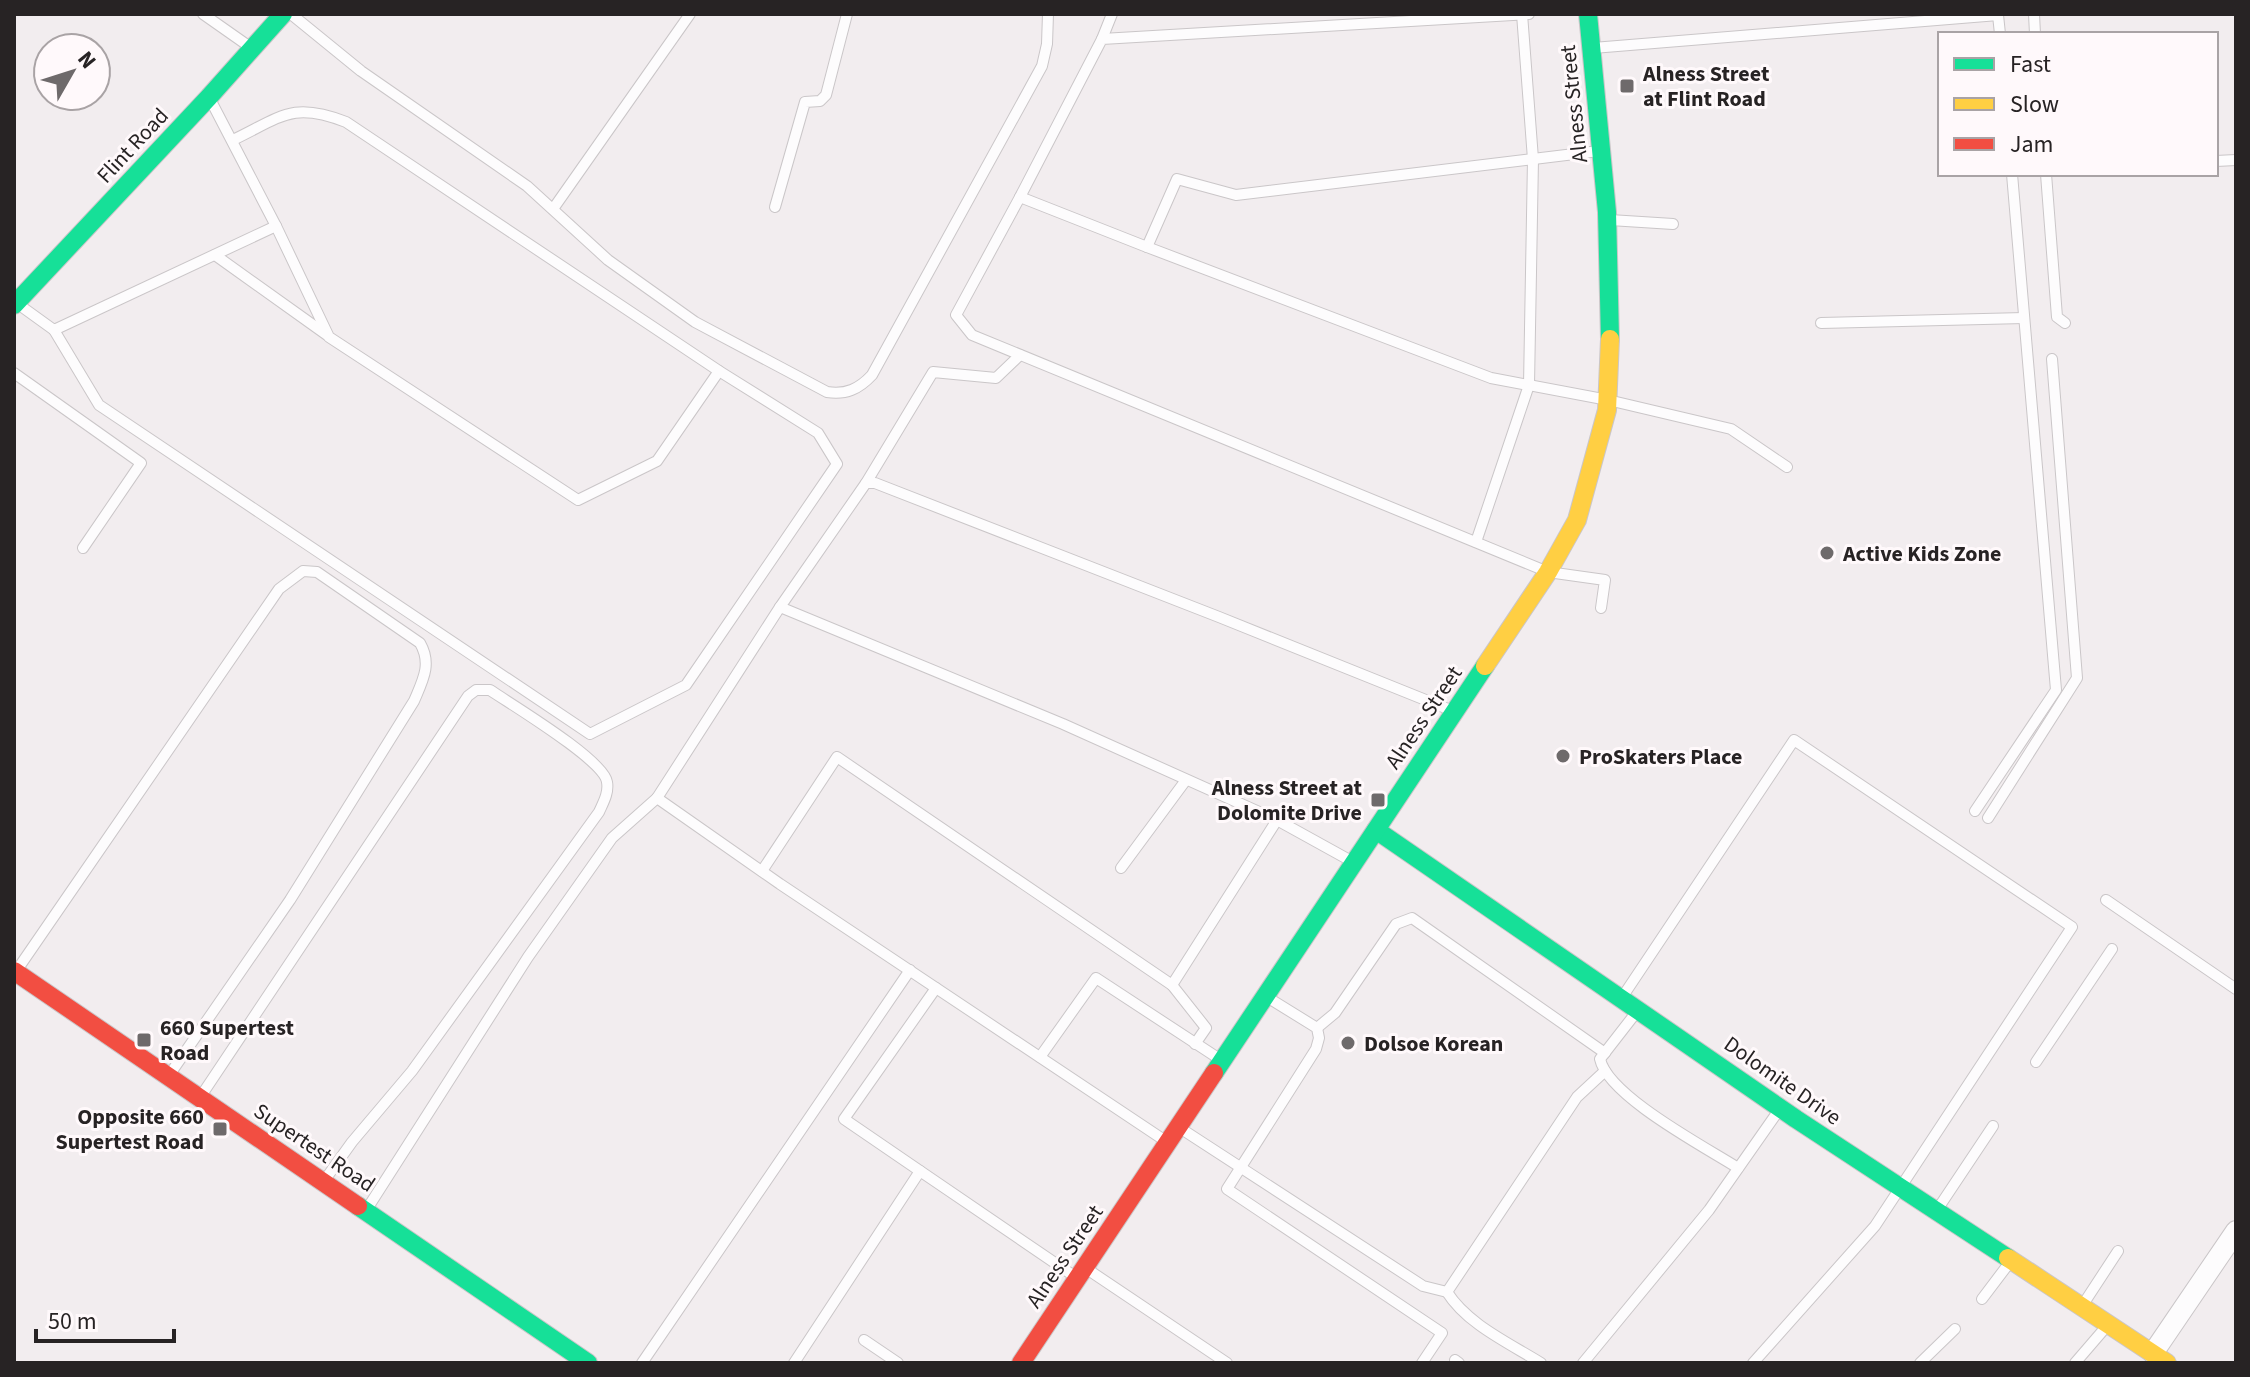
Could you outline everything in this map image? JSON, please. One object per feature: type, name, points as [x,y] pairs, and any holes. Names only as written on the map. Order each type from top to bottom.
[{"type":"street","name":"Flint Road","points":[[15,304],[283,14]]},
{"type":"street","name":"Alness Street","points":[[1021,1363],[1548,572],[1577,520],[1607,410],[1611,312],[1608,220],[1588,14]]},
{"type":"street","name":"Dolomite Drive","points":[[1376,830],[1780,1108],[2160,1358]]},
{"type":"street","name":"Supertest Road","points":[[15,971],[588,1363]]},
{"type":"street","points":[[2160,1358],[2236,1231]]},
{"type":"lane","points":[[203,14],[252,49]]},
{"type":"lane","points":[[291,14],[361,71],[527,186],[608,260],[695,322],[827,392],[841,394],[864,384],[872,375],[1042,66],[1047,44],[1048,14]]},
{"type":"lane","points":[[553,209],[690,14]]},
{"type":"lane","points":[[775,207],[805,102],[820,101],[826,95],[847,14]]},
{"type":"lane","points":[[1112,14],[1102,39],[956,315],[972,335],[1548,572],[1605,580],[1601,608]]},
{"type":"lane","points":[[1476,542],[1529,385],[1533,159],[1522,14]]},
{"type":"lane","points":[[1102,39],[1529,14]]},
{"type":"lane","points":[[1592,48],[1998,15],[2000,32]]},
{"type":"lane","points":[[209,97],[329,337]]},
{"type":"lane","points":[[15,304],[54,330],[99,405],[590,734],[686,685],[837,464],[818,433],[719,371],[346,122],[319,112],[294,111],[233,140]]},
{"type":"lane","points":[[1147,247],[1177,179],[1236,195],[1602,151]]},
{"type":"lane","points":[[1975,811],[2056,690],[2012,176]]},
{"type":"lane","points":[[2046,176],[2057,317],[2065,323]]},
{"type":"lane","points":[[1020,197],[1491,378],[1608,400],[1731,429],[1787,467]]},
{"type":"lane","points":[[1608,220],[1673,224]]},
{"type":"lane","points":[[54,330],[276,226]]},
{"type":"lane","points":[[215,255],[329,337],[578,500],[657,461],[719,371]]},
{"type":"lane","points":[[1821,323],[2024,318]]},
{"type":"lane","points":[[366,1211],[528,957],[612,838],[657,798],[780,607],[866,483],[933,372],[996,378],[1020,355]]},
{"type":"lane","points":[[1988,818],[2077,678],[2052,359]]},
{"type":"lane","points":[[14,373],[141,463],[83,548]]},
{"type":"lane","points":[[866,483],[875,483],[1454,712]]},
{"type":"lane","points":[[15,971],[279,589],[303,571],[317,572],[420,643],[426,655],[426,673],[414,701],[290,900],[168,1076]]},
{"type":"lane","points":[[780,607],[1063,724],[1277,820],[1355,863]]},
{"type":"lane","points":[[200,1098],[468,696],[476,690],[490,690],[596,762],[607,782],[606,796],[599,812],[412,1071],[323,1182]]},
{"type":"lane","points":[[1622,997],[1794,740],[2072,927],[1875,1226],[1753,1363]]},
{"type":"lane","points":[[762,871],[837,757],[1172,985],[1206,1028],[1195,1044]]},
{"type":"lane","points":[[1121,868],[1186,780]]},
{"type":"lane","points":[[657,798],[1040,1057],[1174,1135],[1241,1168],[1423,1286],[1447,1292],[1467,1316],[1541,1363]]},
{"type":"lane","points":[[1172,985],[1277,820]]},
{"type":"lane","points":[[2106,900],[2236,989]]},
{"type":"lane","points":[[1317,1028],[1335,1013],[1396,924],[1412,918],[1605,1053]]},
{"type":"lane","points":[[2036,1062],[2112,949]]},
{"type":"lane","points":[[642,1363],[910,970]]},
{"type":"lane","points":[[1040,1057],[1096,978],[1224,1061]]},
{"type":"lane","points":[[936,988],[844,1119],[920,1171],[1227,1363]]},
{"type":"lane","points":[[1266,996],[1317,1028],[1319,1038],[1316,1049],[1227,1189],[1442,1333],[1422,1363]]},
{"type":"lane","points":[[1638,1009],[1600,1059],[1605,1071],[1623,1094],[1738,1168]]},
{"type":"lane","points":[[1447,1292],[1577,1097],[1605,1071]]},
{"type":"lane","points":[[1583,1363],[1709,1210],[1780,1108]]},
{"type":"lane","points":[[1936,1212],[1993,1126]]},
{"type":"lane","points":[[794,1363],[920,1171]]},
{"type":"lane","points":[[2081,1308],[2118,1251]]},
{"type":"lane","points":[[1982,1299],[2011,1261]]},
{"type":"lane","points":[[2075,1363],[2108,1325]]},
{"type":"lane","points":[[1920,1363],[1955,1329]]},
{"type":"lane","points":[[864,1340],[898,1363]]},
{"type":"traffic: fast","points":[[14,305],[283,14]]},
{"type":"traffic: fast","points":[[1588,14],[1607,212],[1610,339]]},
{"type":"traffic: fast","points":[[1214,1073],[1485,666]]},
{"type":"traffic: fast","points":[[1376,830],[1796,1119],[2008,1258]]},
{"type":"traffic: fast","points":[[358,1206],[588,1363]]},
{"type":"traffic: slow","points":[[1485,666],[1548,572],[1577,520],[1607,410],[1610,339]]},
{"type":"traffic: slow","points":[[2008,1258],[2167,1363]]},
{"type":"traffic: jam","points":[[14,971],[358,1206]]},
{"type":"traffic: jam","points":[[1021,1363],[1214,1073]]},
{"type":"place","name":"Alness Street at Flint Road","points":[[1627,86]]},
{"type":"place","name":"Active Kids Zone","points":[[1827,553]]},
{"type":"place","name":"ProSkaters Place","points":[[1563,756]]},
{"type":"place","name":"Alness Street at Dolomite Drive","points":[[1378,800]]},
{"type":"place","name":"660 Supertest Road","points":[[144,1040]]},
{"type":"place","name":"Dolsoe Korean","points":[[1348,1043]]},
{"type":"place","name":"Opposite 660 Supertest Road","points":[[220,1129]]}]
